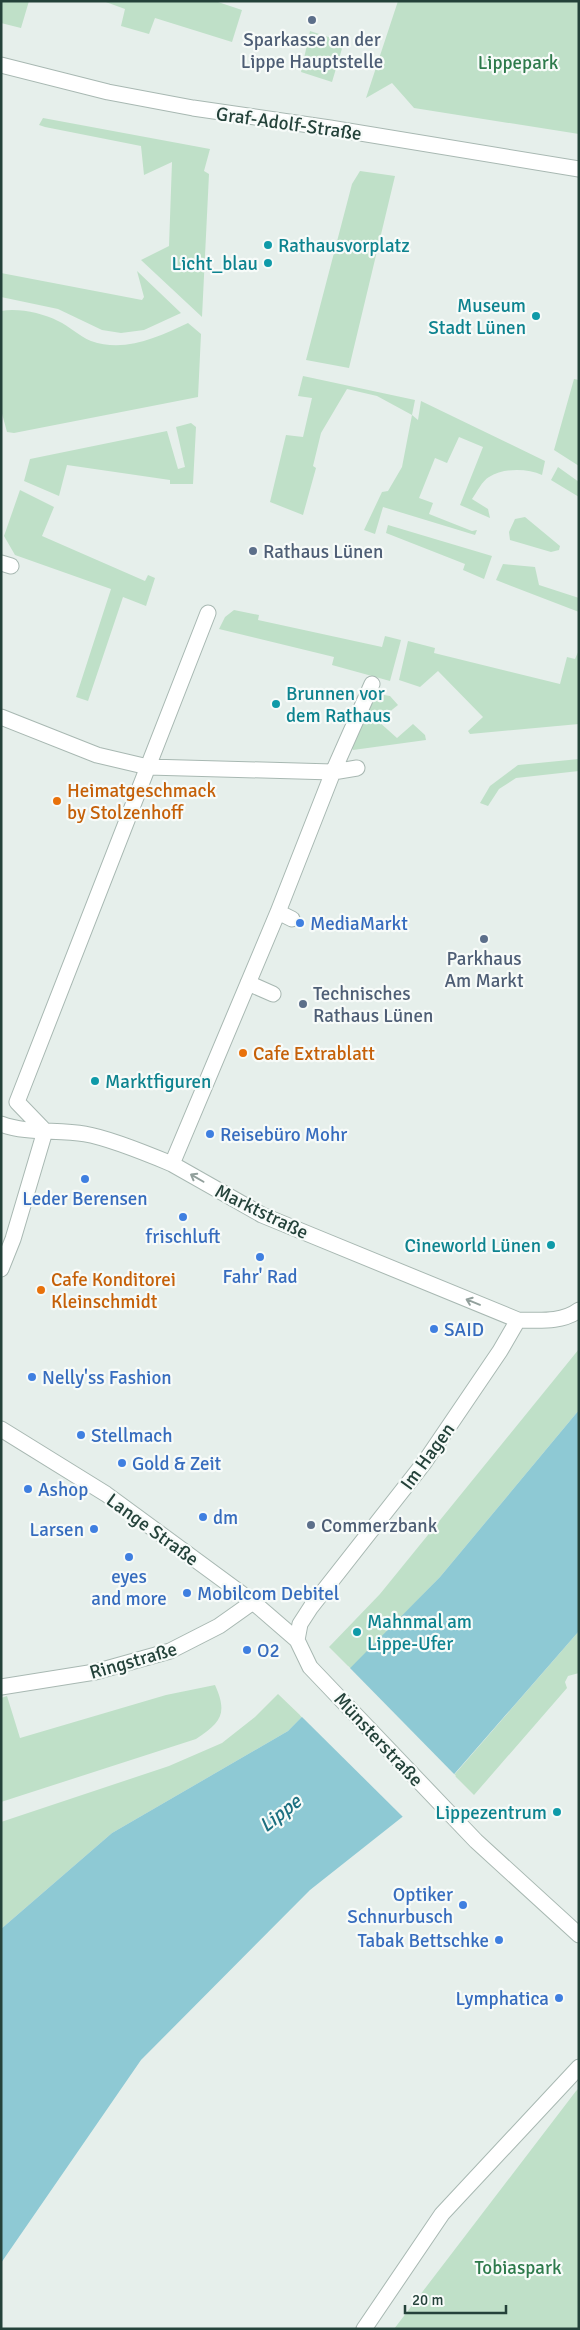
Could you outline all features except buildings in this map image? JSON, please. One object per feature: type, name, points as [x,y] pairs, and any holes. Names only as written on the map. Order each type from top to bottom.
[{"type":"street","name":"Graf-Adolf-Straße","points":[[1,65],[108,92],[193,108],[330,128],[579,169]]},
{"type":"street","points":[[1,1269],[13,1239],[45,1131],[17,1102],[208,613]]},
{"type":"street","points":[[172,1164],[193,1127],[228,1046],[248,983],[285,915],[333,772],[372,684]]},
{"type":"street","points":[[1,717],[62,738],[97,755],[148,767],[333,772],[357,768]]},
{"type":"street","points":[[248,983],[273,994]]},
{"type":"street","name":"Marktstraße","points":[[1,1124],[45,1131],[85,1134],[172,1164],[262,1215],[518,1320]]},
{"type":"street","points":[[518,1320],[551,1320],[572,1316],[579,1310]]},
{"type":"street","name":"Im Hagen","points":[[297,1640],[300,1624],[311,1607],[424,1463],[500,1351],[518,1320]]},
{"type":"street","name":"Lange Straße","points":[[1,1429],[106,1494],[253,1602],[297,1640]]},
{"type":"street","name":"Ringstraße","points":[[1,1687],[95,1672],[170,1651],[218,1626],[253,1602]]},
{"type":"street","name":"Münsterstraße","points":[[297,1640],[310,1667],[457,1822],[579,1935]]},
{"type":"street","points":[[364,2329],[442,2214],[579,2067]]},
{"type":"green space","points":[[1,1],[29,1],[21,28],[1,23]]},
{"type":"green space","points":[[103,1],[215,1],[242,10],[232,42],[155,18],[149,34],[121,26],[125,9]]},
{"type":"green space","name":"Lippepark","points":[[398,1],[579,1],[579,134],[414,108],[392,83],[366,98]]},
{"type":"green space","points":[[310,31],[344,42],[332,82],[301,72]]},
{"type":"green space","points":[[43,118],[210,149],[204,171],[209,174],[202,317],[141,260],[169,246],[172,162],[144,175],[141,146],[45,127],[39,125]]},
{"type":"green space","points":[[360,171],[395,176],[349,368],[306,360],[352,184]]},
{"type":"green space","points":[[137,271],[181,313],[144,330],[121,333],[102,330],[58,309],[1,297],[1,273],[142,300],[144,297]]},
{"type":"green space","points":[[1,311],[23,311],[52,318],[91,341],[116,345],[141,342],[188,323],[201,334],[198,397],[14,433],[7,432],[1,410]]},
{"type":"green space","points":[[303,376],[415,400],[412,415],[377,396],[347,389],[321,433],[313,466],[316,468],[303,515],[270,502],[286,435],[303,437],[312,398],[298,396]]},
{"type":"green space","points":[[574,379],[579,380],[579,466],[554,450]]},
{"type":"green space","points":[[421,401],[545,461],[542,475],[529,471],[515,470],[501,472],[486,479],[472,499],[488,509],[490,518],[460,505],[483,447],[459,437],[447,463],[435,458],[419,498],[433,503],[429,514],[472,531],[477,530],[475,535],[383,507],[375,534],[364,530],[382,492],[388,491],[402,467],[412,415],[418,420]]},
{"type":"green space","points":[[191,423],[196,427],[193,484],[170,484],[170,480],[67,465],[59,496],[24,481],[30,459],[167,431],[178,469],[185,467],[176,427]]},
{"type":"green space","points":[[558,467],[579,482],[579,497],[551,480]]},
{"type":"green space","points":[[20,490],[54,507],[42,536],[145,581],[148,575],[155,578],[146,606],[123,597],[88,701],[76,697],[111,589],[15,555],[4,536]]},
{"type":"green space","points":[[525,517],[560,546],[559,550],[551,552],[510,540],[509,532],[515,519]]},
{"type":"green space","points":[[388,525],[492,556],[484,579],[463,570],[465,564],[386,533]]},
{"type":"green space","points":[[503,564],[535,567],[539,585],[579,598],[579,612],[496,580]]},
{"type":"green space","points":[[234,610],[259,615],[258,620],[382,647],[385,636],[401,640],[390,681],[332,665],[334,657],[219,629],[225,617]]},
{"type":"green space","points":[[408,641],[435,648],[434,653],[560,684],[567,657],[575,659],[579,650],[579,724],[470,734],[468,731],[483,717],[438,671],[420,687],[399,680]]},
{"type":"green space","points":[[373,693],[390,696],[398,705],[378,721],[397,738],[413,724],[425,735],[426,740],[353,750],[351,746]]},
{"type":"green space","points":[[579,759],[579,771],[516,778],[499,789],[488,806],[480,803],[490,786],[518,765]]},
{"type":"green space","points":[[579,1349],[579,1410],[440,1577],[351,1669],[329,1647],[380,1594]]},
{"type":"green space","points":[[579,1631],[579,1673],[568,1676],[565,1682],[567,1688],[474,1795],[454,1775]]},
{"type":"green space","points":[[215,1685],[221,1703],[220,1716],[211,1727],[196,1739],[1,1802],[1,1698],[7,1696],[20,1738],[166,1695]]},
{"type":"green space","points":[[278,1694],[302,1717],[288,1731],[112,1833],[1,1929],[1,1822],[169,1766],[222,1743],[255,1717]]},
{"type":"green space","name":"Tobiaspark","points":[[579,2088],[579,2329],[394,2329],[576,2091]]},
{"type":"water","name":"Lippe","points":[[579,1410],[579,1631],[449,1780],[310,1890],[141,2060],[1,2263],[1,1929],[112,1833],[288,1731],[440,1577]]},
{"type":"pier","points":[[348,1666],[456,1776],[404,1818],[300,1715]]},
{"type":"place","name":"Sparkasse an der Lippe Hauptstelle","points":[[312,20]]},
{"type":"place","name":"Rathausvorplatz","points":[[268,245]]},
{"type":"place","name":"Licht_blau","points":[[268,263]]},
{"type":"place","name":"Museum Stadt Lünen","points":[[536,316]]},
{"type":"place","name":"Rathaus Lünen","points":[[253,551]]},
{"type":"place","name":"Brunnen vor dem Rathaus","points":[[276,704]]},
{"type":"place","name":"Heimatgeschmack by Stolzenhoff","points":[[57,801]]},
{"type":"place","name":"MediaMarkt","points":[[300,923]]},
{"type":"place","name":"Parkhaus Am Markt","points":[[484,939]]},
{"type":"place","name":"Technisches Rathaus Lünen","points":[[303,1004]]},
{"type":"place","name":"Cafe Extrablatt","points":[[243,1053]]},
{"type":"place","name":"Marktfiguren","points":[[95,1081]]},
{"type":"place","name":"Reisebüro Mohr","points":[[210,1134]]},
{"type":"place","name":"Leder Berensen","points":[[85,1179]]},
{"type":"place","name":"frischluft","points":[[183,1217]]},
{"type":"place","name":"Cineworld Lünen","points":[[551,1245]]},
{"type":"place","name":"Fahr' Rad","points":[[260,1257]]},
{"type":"place","name":"Cafe Konditorei Kleinschmidt","points":[[41,1290]]},
{"type":"place","name":"SAID","points":[[434,1329]]},
{"type":"place","name":"Nelly'ss Fashion","points":[[32,1377]]},
{"type":"place","name":"Stellmach","points":[[81,1435]]},
{"type":"place","name":"Gold & Zeit","points":[[122,1463]]},
{"type":"place","name":"Ashop","points":[[28,1489]]},
{"type":"place","name":"dm","points":[[203,1517]]},
{"type":"place","name":"Commerzbank","points":[[311,1525]]},
{"type":"place","name":"Larsen","points":[[94,1529]]},
{"type":"place","name":"eyes and more","points":[[129,1557]]},
{"type":"place","name":"Mobilcom Debitel","points":[[187,1593]]},
{"type":"place","name":"Mahnmal am Lippe-Ufer","points":[[357,1632]]},
{"type":"place","name":"O2","points":[[247,1650]]},
{"type":"place","name":"Lippezentrum","points":[[557,1812]]},
{"type":"place","name":"Optiker Schnurbusch","points":[[463,1905]]},
{"type":"place","name":"Tabak Bettschke","points":[[499,1940]]},
{"type":"place","name":"Lymphatica","points":[[559,1998]]}]
